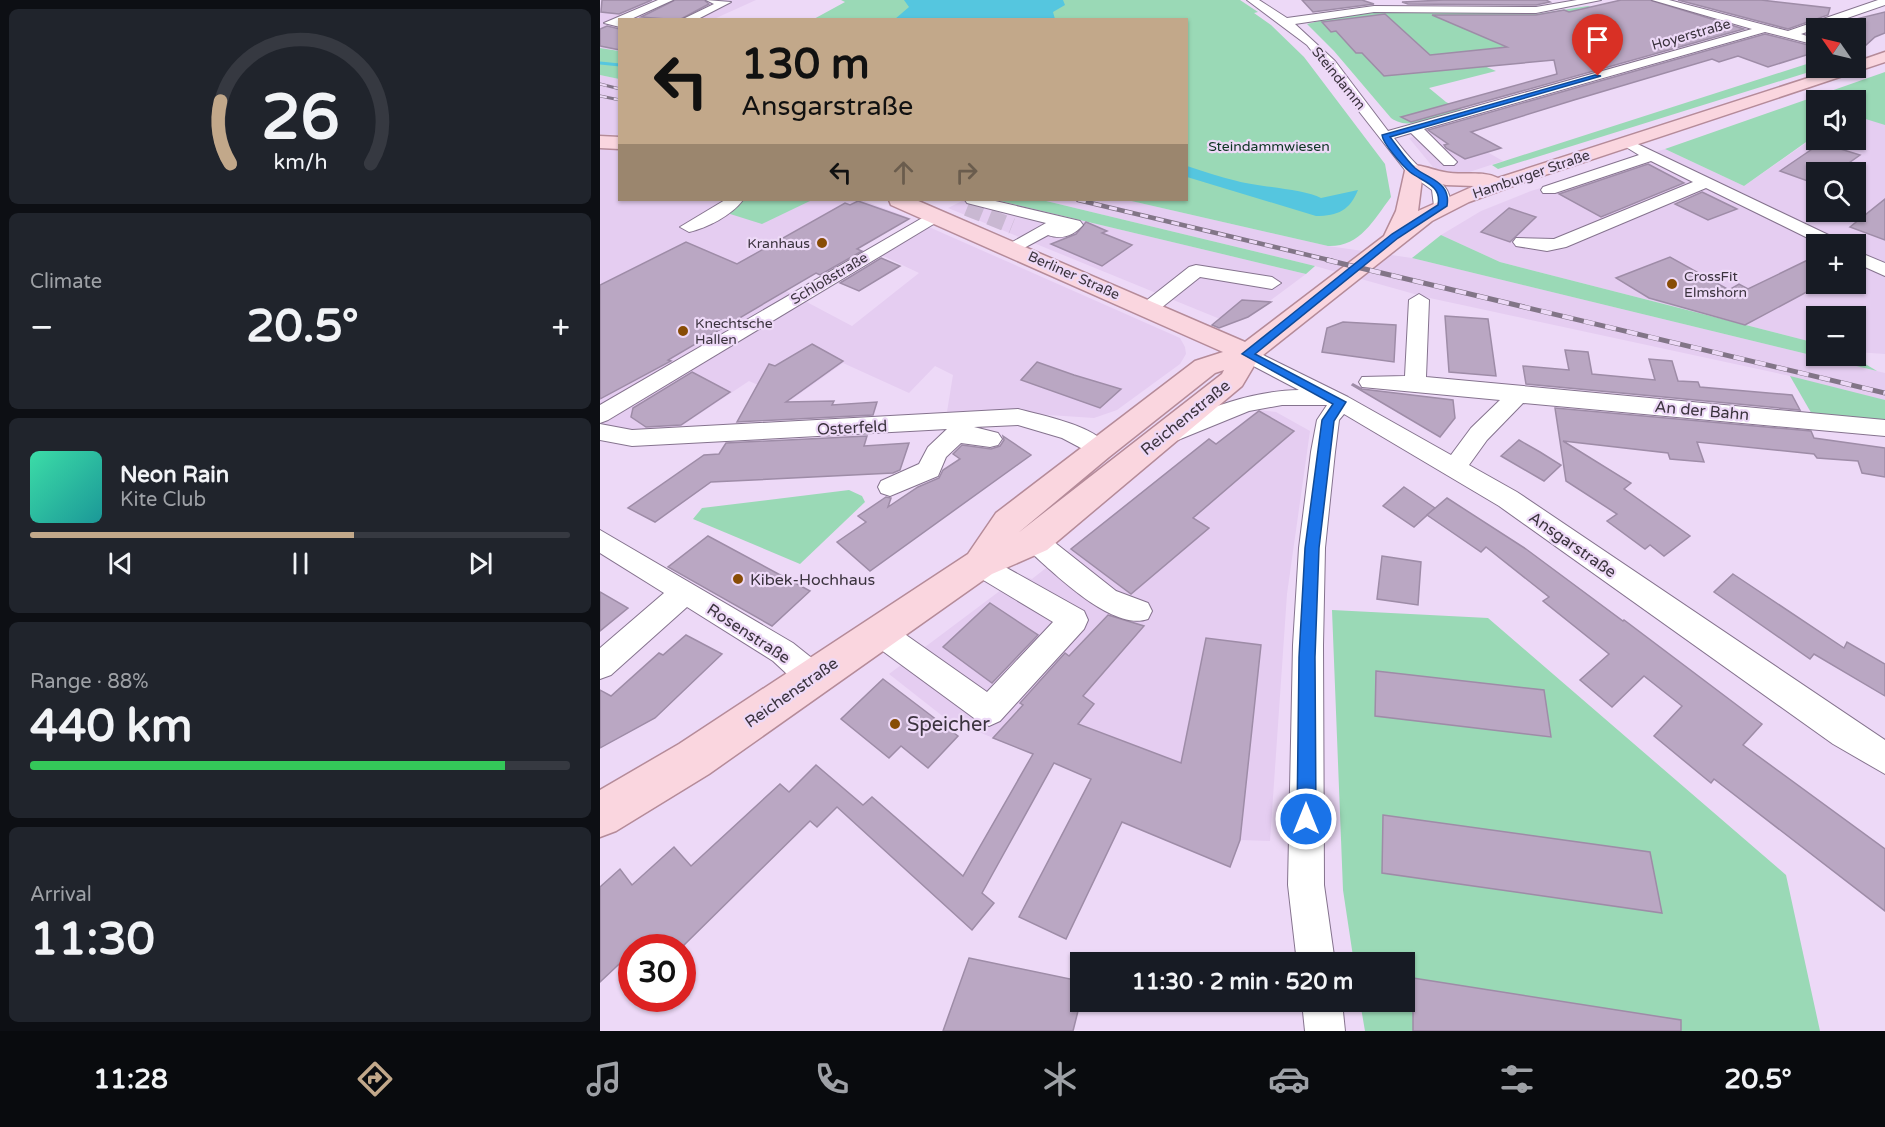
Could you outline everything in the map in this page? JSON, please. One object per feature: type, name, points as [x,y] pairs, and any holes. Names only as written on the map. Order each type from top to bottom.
[{"type":"main road","name":"Hamburger Straße","points":[[1866,63],[1885,57]]},
{"type":"main road","name":"Hamburger Straße","points":[[1247,354],[1395,236],[1449,200],[1821,78]]},
{"type":"main road","points":[[600,142],[618,143]]},
{"type":"main road","points":[[1395,236],[1407,211],[1413,170],[1446,179],[1511,180]]},
{"type":"main road","name":"Berliner Straße","points":[[901,201],[936,215],[1013,238],[1149,308],[1247,354]]},
{"type":"main road","name":"Reichenstraße","points":[[600,816],[694,759],[980,564],[1035,541],[1232,380],[1247,354]]},
{"type":"main road","name":"Reichenstraße","points":[[980,564],[1008,522],[1098,449],[1205,367],[1247,354]]},
{"type":"street","points":[[623,18],[668,0]]},
{"type":"street","points":[[690,18],[726,2],[711,0]]},
{"type":"street","name":"Steindamm","points":[[1252,0],[1285,22],[1318,50],[1413,170],[1412,182],[1421,190],[1449,200]]},
{"type":"street","points":[[1285,22],[1375,4],[1536,10],[1596,0]]},
{"type":"street","points":[[1657,0],[1806,39]]},
{"type":"street","points":[[1791,34],[1885,1]]},
{"type":"street","points":[[618,20],[610,23],[618,24]]},
{"type":"street","name":"Hoyerstraße","points":[[1385,136],[1763,29]]},
{"type":"street","points":[[1415,129],[1449,162]]},
{"type":"street","points":[[1625,142],[1813,234]]},
{"type":"street","points":[[1549,190],[1651,156]]},
{"type":"street","points":[[1522,242],[1548,246],[1560,243],[1706,182]]},
{"type":"street","points":[[689,227],[720,212],[734,201]]},
{"type":"street","points":[[970,202],[1074,225],[1060,233],[1047,228],[1035,236],[1013,238]]},
{"type":"street","name":"Schloßstraße","points":[[600,415],[936,215]]},
{"type":"street","points":[[1866,261],[1885,270]]},
{"type":"street","points":[[1149,308],[1196,271],[1272,283]]},
{"type":"street","points":[[1415,383],[1419,300]]},
{"type":"street","name":"Ansgarstraße","points":[[1247,354],[1456,466],[1508,499],[1885,758]]},
{"type":"street","name":"An der Bahn","points":[[1370,382],[1415,383],[1518,395],[1885,428]]},
{"type":"street","points":[[1456,466],[1479,434],[1518,395]]},
{"type":"street","points":[[1153,444],[1212,414],[1258,399],[1296,396],[1337,401],[1328,420],[1323,452],[1312,548],[1307,651],[1306,885],[1315,952]]},
{"type":"street","name":"Osterfeld","points":[[600,432],[632,438],[1018,417],[1070,432],[1098,449]]},
{"type":"street","points":[[890,486],[929,470],[936,453],[956,434],[976,420]]},
{"type":"street","points":[[956,434],[990,439]]},
{"type":"street","name":"Rosenstraße","points":[[600,540],[783,652],[812,677]]},
{"type":"street","points":[[1035,541],[1106,599],[1138,611]]},
{"type":"street","points":[[879,632],[989,711],[1074,620],[980,564]]},
{"type":"street","points":[[600,666],[685,592]]},
{"type":"street","points":[[1323,1012],[1325,1031]]},
{"type":"shaded area","points":[[622,0],[756,0],[716,18],[618,18],[618,51],[600,48],[600,8]]},
{"type":"shaded area","points":[[600,75],[618,79],[618,135],[600,134]]},
{"type":"shaded area","points":[[1885,87],[1885,354],[1866,353],[1866,306],[1806,306],[1806,340],[1500,262],[1441,235],[1481,211],[1531,191],[1665,149],[1744,186],[1806,143],[1806,150],[1866,150],[1866,101]]},
{"type":"shaded area","points":[[1446,129],[1503,161],[1460,175],[1446,173],[1433,167],[1409,138]]},
{"type":"shaded area","points":[[600,148],[618,149],[618,201],[865,201],[910,218],[786,291],[852,326],[919,273],[879,254],[929,227],[1180,338],[1186,354],[1180,364],[1117,410],[1094,418],[1019,413],[946,418],[953,375],[935,366],[909,393],[843,363],[791,400],[749,381],[671,433],[638,434],[600,426]]},
{"type":"shaded area","points":[[962,201],[1000,201],[1306,274],[1248,317],[1235,321],[1220,319],[948,208]]},
{"type":"shaded area","points":[[1046,201],[1131,201],[1328,246],[1412,258],[1806,354],[1806,366],[1856,366],[1885,373],[1885,421],[1813,416],[1790,376],[1425,297],[1315,266]]},
{"type":"shaded area","points":[[1258,410],[1276,412],[1310,431],[1287,594],[1270,841],[1240,840],[945,718],[889,674],[1021,575],[1032,579],[1209,439],[1217,443]]},
{"type":"green space","name":"Steindammwiesen","points":[[841,0],[1240,0],[1258,12],[1254,13],[1271,25],[1304,57],[1385,164],[1391,197],[1365,231],[1349,242],[1328,246],[1131,201],[1188,201],[1188,18],[816,18],[845,2]]},
{"type":"green space","points":[[1588,6],[1642,25],[1543,43],[1470,51],[1468,59],[1496,71],[1429,88],[1446,102],[1462,110],[1435,119],[1407,124],[1391,118],[1334,51],[1307,24],[1343,15],[1397,11],[1406,13],[1446,10],[1537,14]]},
{"type":"green space","points":[[600,48],[618,51],[618,79],[600,75]]},
{"type":"green space","points":[[1806,64],[1806,73],[1498,169],[1492,165]]},
{"type":"green space","points":[[1885,72],[1885,125],[1866,119],[1866,90],[1834,90]]},
{"type":"green space","points":[[1806,100],[1806,142],[1744,186],[1665,149]]},
{"type":"green space","points":[[742,201],[810,201],[762,224],[727,213]]},
{"type":"green space","points":[[1000,201],[1046,201],[1315,266],[1306,274]]},
{"type":"green space","points":[[1441,235],[1500,262],[1806,340],[1806,354],[1412,258]]},
{"type":"green space","points":[[1866,364],[1877,371],[1856,366]]},
{"type":"green space","points":[[1790,376],[1885,400],[1885,421],[1813,416]]},
{"type":"green space","points":[[849,490],[862,496],[865,502],[800,564],[693,519],[702,508]]},
{"type":"green space","points":[[1332,610],[1488,618],[1786,875],[1820,1031],[1365,1031],[1362,1012],[1415,1012],[1415,952],[1352,952],[1343,890]]},
{"type":"water","points":[[904,0],[1063,0],[1065,5],[1053,12],[1055,18],[896,18],[909,7]]},
{"type":"water","points":[[1188,166],[1237,181],[1304,192],[1321,198],[1358,190],[1347,207],[1331,215],[1316,216],[1188,177]]},
{"type":"building","points":[[602,0],[652,0],[619,14],[601,12]]},
{"type":"building","points":[[675,0],[704,0],[709,4],[683,18],[641,17]]},
{"type":"building","points":[[1302,0],[1362,0],[1374,4],[1313,12]]},
{"type":"building","points":[[1546,0],[1550,2],[1536,5],[1408,4],[1402,2]]},
{"type":"building","points":[[1621,0],[1650,0],[1744,29],[1411,122],[1401,117],[1557,74],[1554,60],[1384,76],[1362,53],[1356,53],[1336,31],[1331,32],[1322,22],[1385,14],[1430,55],[1507,47],[1432,15],[1536,15],[1564,10],[1569,12]]},
{"type":"building","points":[[1678,0],[1761,0],[1830,8],[1828,15],[1819,18],[1806,18],[1806,23],[1788,29]]},
{"type":"building","points":[[1885,12],[1885,33],[1875,37],[1866,45],[1866,18],[1860,18]]},
{"type":"building","points":[[607,26],[618,29],[618,50],[600,46],[600,29]]},
{"type":"building","points":[[1765,34],[1806,44],[1806,55],[1768,67],[1738,56],[1719,62],[1712,59],[1471,132],[1501,148],[1465,159],[1446,148],[1444,145],[1448,144],[1428,130]]},
{"type":"building","points":[[1811,150],[1844,150],[1860,155],[1850,162],[1806,162],[1806,180],[1780,171]]},
{"type":"building","points":[[1648,164],[1684,183],[1601,217],[1559,194]]},
{"type":"building","points":[[1702,192],[1737,209],[1708,220],[1675,204]]},
{"type":"building","points":[[1885,199],[1885,240],[1850,227],[1856,222],[1866,222],[1866,214]]},
{"type":"building","name":"Knechtsche Hallen","points":[[858,201],[909,219],[857,249],[862,251],[820,275],[816,273],[668,360],[671,361],[600,399],[600,285],[686,242],[737,264],[845,203],[850,205]]},
{"type":"building","points":[[1509,208],[1536,217],[1510,242],[1481,232]]},
{"type":"building","points":[[1086,222],[1107,231],[1102,233],[1132,245],[1102,266],[1051,244],[1076,234]]},
{"type":"building","points":[[1670,257],[1729,290],[1739,284],[1748,289],[1806,261],[1806,292],[1745,325],[1649,298],[1616,278]]},
{"type":"building","points":[[881,258],[900,266],[859,291],[840,283]]},
{"type":"building","points":[[1242,300],[1271,302],[1248,317],[1219,328],[1212,325]]},
{"type":"building","points":[[1445,316],[1488,319],[1496,376],[1449,372]]},
{"type":"building","points":[[1343,322],[1396,325],[1394,362],[1322,352],[1327,328]]},
{"type":"building","points":[[812,344],[843,361],[786,402],[834,401],[832,405],[877,402],[873,415],[737,422],[769,364],[775,366]]},
{"type":"building","points":[[1565,350],[1588,352],[1592,374],[1655,380],[1649,359],[1672,361],[1678,381],[1698,382],[1700,387],[1792,395],[1800,410],[1526,384],[1523,366],[1569,370]]},
{"type":"building","points":[[1037,362],[1121,389],[1100,408],[1021,380]]},
{"type":"building","points":[[692,372],[730,392],[681,425],[646,427],[631,417],[633,408]]},
{"type":"building","points":[[1353,384],[1362,389],[1453,400],[1455,418],[1440,437]]},
{"type":"building","points":[[1555,408],[1811,431],[1814,438],[1885,448],[1885,477],[1862,473],[1858,461],[1817,458],[1814,454],[1697,442],[1704,462],[1670,459],[1668,453],[1563,441],[1631,483],[1624,489],[1690,536],[1664,556],[1650,545],[1645,549],[1607,521],[1617,514],[1566,481]]},
{"type":"building","points":[[1259,411],[1294,431],[1193,518],[1209,528],[1131,594],[1071,549],[1209,439],[1216,444]]},
{"type":"building","points":[[867,436],[864,446],[909,443],[900,470],[893,473],[711,482],[655,522],[628,508],[704,455],[719,454],[726,443]]},
{"type":"building","points":[[1003,436],[1031,455],[870,571],[837,542],[866,522],[858,516],[886,497],[891,498],[888,507],[918,487],[939,478],[943,470],[960,459],[953,454],[962,445],[991,449],[1000,446],[1004,440]]},
{"type":"building","points":[[1519,440],[1561,465],[1544,481],[1501,456]]},
{"type":"building","points":[[1404,487],[1435,508],[1414,527],[1383,506]]},
{"type":"building","points":[[1447,498],[1526,549],[1762,724],[1743,745],[1885,849],[1885,911],[1714,779],[1711,783],[1654,736],[1682,706],[1644,676],[1612,707],[1580,680],[1609,654],[1543,601],[1549,597],[1486,547],[1481,552],[1427,515]]},
{"type":"building","name":"Kibek-Hochhaus","points":[[708,536],[810,591],[772,626],[668,567]]},
{"type":"building","points":[[1382,556],[1421,562],[1418,605],[1377,599]]},
{"type":"building","points":[[1733,574],[1844,648],[1847,642],[1885,664],[1885,696],[1814,654],[1810,659],[1714,592]]},
{"type":"building","points":[[600,592],[628,608],[600,631]]},
{"type":"building","points":[[990,603],[1038,635],[992,683],[943,647]]},
{"type":"building","points":[[1108,615],[1144,626],[1083,696],[1094,704],[1078,724],[1181,763],[1206,638],[1261,645],[1240,840],[1230,867],[1122,822],[1066,939],[1019,917],[1091,779],[1054,763],[982,893],[994,903],[972,930],[837,807],[817,827],[810,821],[695,934],[618,934],[618,965],[600,982],[600,887],[620,869],[632,885],[674,847],[691,866],[780,784],[789,792],[816,765],[863,805],[872,797],[963,876],[1033,754],[993,738],[1023,705],[1020,703],[1065,653],[1069,656]]},
{"type":"building","points":[[686,635],[722,654],[655,718],[600,748],[600,690],[611,696],[659,653],[663,655]]},
{"type":"building","points":[[1376,671],[1544,690],[1551,737],[1375,716]]},
{"type":"building","name":"Speicher","points":[[883,679],[958,736],[928,768],[901,746],[889,758],[841,719]]},
{"type":"building","points":[[1383,815],[1650,852],[1662,913],[1382,873]]},
{"type":"building","points":[[969,958],[1070,979],[1070,1012],[1078,1012],[1073,1031],[943,1031]]},
{"type":"building","points":[[1415,978],[1681,1020],[1681,1031],[1413,1031]]},
{"type":"waterway","points":[[600,63],[618,65]]},
{"type":"tunnel","points":[[967,208],[1012,226]]},
{"type":"railway","points":[[600,84],[618,88]]},
{"type":"railway","points":[[600,96],[618,100]]},
{"type":"railway","points":[[1082,201],[1333,261]]},
{"type":"railway","points":[[1327,260],[1885,393]]},
{"type":"place","name":"Kranhaus","points":[[822,243]]},
{"type":"place","name":"CrossFit Elmshorn","points":[[1672,284]]},
{"type":"place","name":"Knechtsche Hallen","points":[[683,331]]},
{"type":"place","name":"Kibek-Hochhaus","points":[[738,579]]},
{"type":"place","name":"Speicher","points":[[895,724]]},
{"type":"route","points":[[1306,819],[1307,657],[1312,548],[1328,420],[1340,402],[1247,354],[1395,236],[1442,206],[1444,197],[1439,186],[1413,170],[1385,136],[1598,76]]}]
